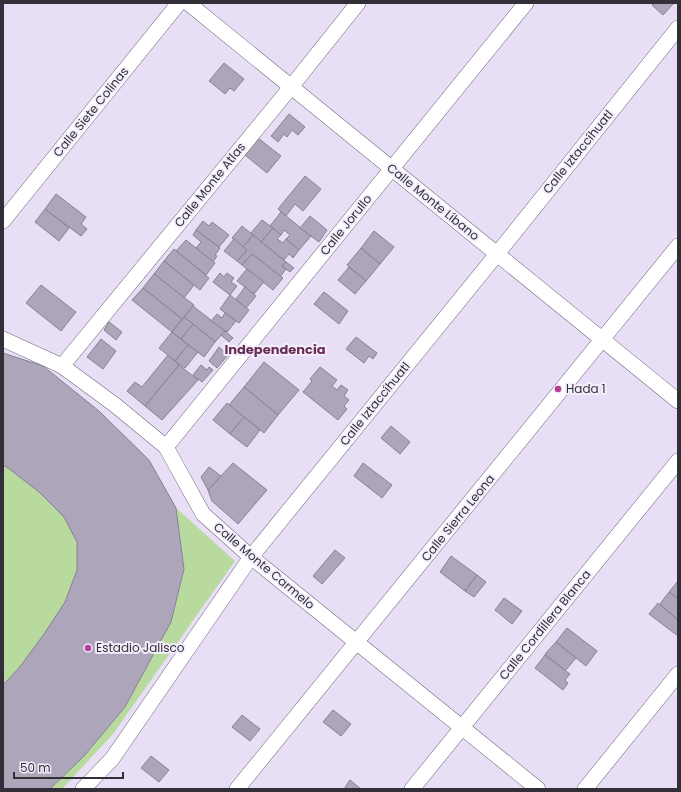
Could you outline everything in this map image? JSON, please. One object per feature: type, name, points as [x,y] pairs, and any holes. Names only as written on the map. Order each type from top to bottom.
[{"type":"street","name":"Calle Siete Colinas","points":[[3,221],[179,3]]},
{"type":"street","name":"Calle Monte Líbano","points":[[188,3],[678,401]]},
{"type":"street","name":"Calle Monte Atlas","points":[[62,366],[358,3]]},
{"type":"street","name":"Calle Jorullo","points":[[166,447],[526,3]]},
{"type":"street","name":"Calle Iztaccíhuatl","points":[[83,789],[112,759],[251,557],[678,28]]},
{"type":"street","name":"Calle Sierra Leona","points":[[237,789],[678,246]]},
{"type":"street","name":"Calle Monte Carmelo","points":[[3,338],[62,366],[115,405],[166,447],[203,514],[251,557],[538,789]]},
{"type":"street","name":"Calle Cordillera Blanca","points":[[412,789],[678,461]]},
{"type":"street","points":[[585,789],[678,674]]},
{"type":"green space","name":"Estadio Jalisco","points":[[3,353],[43,366],[99,411],[149,460],[176,508],[235,561],[113,734],[62,789],[3,789]]},
{"type":"building","points":[[654,3],[674,3],[663,15],[652,5]]},
{"type":"building","points":[[224,63],[244,79],[234,91],[230,88],[225,94],[209,81]]},
{"type":"building","points":[[289,114],[305,127],[298,135],[292,130],[287,137],[284,134],[278,142],[271,136]]},
{"type":"building","points":[[258,138],[281,156],[267,173],[245,155]]},
{"type":"building","points":[[305,176],[321,189],[303,211],[295,204],[286,216],[278,209]]},
{"type":"building","points":[[56,194],[86,217],[81,224],[87,229],[81,236],[45,209]]},
{"type":"building","points":[[45,209],[69,228],[59,241],[35,222]]},
{"type":"building","points":[[281,212],[311,236],[299,250],[286,239],[290,235],[284,230],[281,235],[270,226]]},
{"type":"building","points":[[310,216],[327,230],[319,242],[300,228]]},
{"type":"building","points":[[262,220],[273,228],[261,242],[251,233]]},
{"type":"building","points":[[203,221],[209,226],[212,222],[229,235],[219,247],[196,230]]},
{"type":"building","points":[[242,226],[253,235],[243,247],[232,238]]},
{"type":"building","points":[[273,228],[281,235],[277,239],[283,243],[286,239],[299,250],[293,258],[289,254],[284,260],[261,242]]},
{"type":"building","points":[[196,230],[220,248],[215,255],[217,256],[213,262],[196,248],[201,242],[193,235]]},
{"type":"building","points":[[374,231],[394,247],[380,264],[361,248]]},
{"type":"building","points":[[253,235],[286,262],[282,266],[286,269],[280,277],[252,254],[242,265],[237,261],[247,250],[243,247]]},
{"type":"building","points":[[234,239],[247,250],[237,261],[224,251]]},
{"type":"building","points":[[186,240],[215,263],[206,275],[176,251]]},
{"type":"building","points":[[361,248],[380,264],[366,281],[347,265]]},
{"type":"building","points":[[174,249],[209,278],[200,290],[164,261]]},
{"type":"building","points":[[252,254],[283,278],[273,290],[242,265]]},
{"type":"building","points":[[164,261],[194,285],[184,298],[154,274]]},
{"type":"building","points":[[286,262],[294,268],[290,272],[282,266]]},
{"type":"building","points":[[349,267],[366,281],[355,294],[338,280]]},
{"type":"building","points":[[247,269],[264,282],[254,294],[237,281]]},
{"type":"building","points":[[220,273],[224,277],[227,273],[234,278],[231,282],[237,286],[230,295],[213,282]]},
{"type":"building","points":[[154,274],[194,305],[182,319],[143,288]]},
{"type":"building","points":[[41,285],[76,312],[61,331],[26,303]]},
{"type":"building","points":[[245,287],[256,296],[246,308],[236,299]]},
{"type":"building","points":[[143,288],[182,319],[172,332],[132,300]]},
{"type":"building","points":[[324,292],[348,311],[339,324],[314,304]]},
{"type":"building","points":[[230,295],[249,310],[239,323],[220,309]]},
{"type":"building","points":[[193,306],[225,331],[215,342],[184,317]]},
{"type":"building","points":[[225,313],[236,321],[227,332],[211,321],[217,314],[222,318]]},
{"type":"building","points":[[184,317],[193,324],[181,339],[172,332]]},
{"type":"building","points":[[109,322],[122,332],[116,340],[104,330]]},
{"type":"building","points":[[193,324],[215,342],[204,357],[181,339]]},
{"type":"building","points":[[225,331],[233,338],[229,342],[221,335]]},
{"type":"building","points":[[172,332],[188,345],[175,361],[159,348]]},
{"type":"building","points":[[356,337],[377,353],[373,359],[369,356],[364,363],[346,349]]},
{"type":"building","points":[[101,339],[116,351],[103,369],[87,357]]},
{"type":"building","points":[[188,345],[198,352],[185,368],[175,361]]},
{"type":"building","points":[[219,347],[228,355],[217,368],[209,361]]},
{"type":"building","name":"Estadio Jalisco","points":[[3,353],[43,366],[99,411],[149,460],[176,508],[184,569],[171,622],[125,707],[84,756],[50,789],[3,789],[3,685],[19,668],[65,602],[77,570],[77,542],[64,517],[39,492],[3,465]]},
{"type":"building","points":[[168,355],[179,365],[145,406],[127,391],[135,382],[142,387]]},
{"type":"building","points":[[264,362],[299,390],[278,415],[244,387]]},
{"type":"building","points":[[179,365],[198,380],[162,420],[145,406]]},
{"type":"building","points":[[201,365],[207,370],[209,367],[213,370],[202,382],[193,375]]},
{"type":"building","points":[[320,367],[337,380],[332,386],[337,390],[341,385],[348,390],[344,396],[349,400],[344,406],[347,409],[338,420],[303,392],[312,381],[310,379]]},
{"type":"building","points":[[244,387],[278,415],[264,433],[229,405]]},
{"type":"building","points":[[227,403],[244,417],[230,434],[213,420]]},
{"type":"building","points":[[244,417],[260,430],[247,447],[230,434]]},
{"type":"building","points":[[391,426],[410,442],[400,454],[381,438]]},
{"type":"building","points":[[233,463],[267,490],[238,524],[212,501],[208,490]]},
{"type":"building","points":[[363,463],[392,485],[382,498],[354,476]]},
{"type":"building","points":[[209,467],[221,476],[208,490],[201,477]]},
{"type":"building","points":[[335,550],[345,558],[322,584],[313,576]]},
{"type":"building","points":[[451,556],[477,575],[465,591],[440,572]]},
{"type":"building","points":[[477,575],[486,582],[474,597],[465,591]]},
{"type":"building","points":[[678,581],[678,599],[669,592]]},
{"type":"building","points":[[669,592],[678,599],[678,620],[660,604]]},
{"type":"building","points":[[504,598],[522,611],[512,624],[495,610]]},
{"type":"building","points":[[658,603],[678,620],[678,636],[649,614]]},
{"type":"building","points":[[567,628],[597,651],[586,666],[556,642]]},
{"type":"building","points":[[556,642],[576,658],[565,671],[545,654]]},
{"type":"building","points":[[545,655],[570,674],[565,680],[568,683],[563,690],[535,668]]},
{"type":"building","points":[[333,710],[351,724],[341,736],[323,722]]},
{"type":"building","points":[[242,715],[260,729],[250,741],[232,727]]},
{"type":"building","points":[[151,756],[169,770],[159,782],[141,768]]},
{"type":"building","points":[[350,780],[361,789],[344,789]]},
{"type":"place","name":"Hada 1","points":[[558,389]]},
{"type":"place","name":"Estadio Jalisco","points":[[88,648]]},
{"type":"district","name":"Independencia","points":[[275,349]]}]
